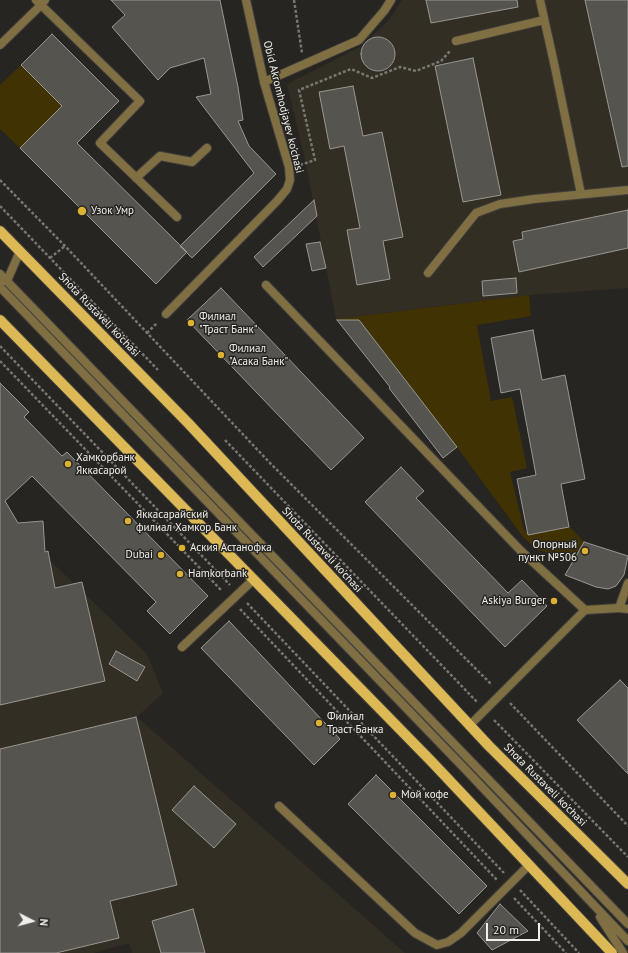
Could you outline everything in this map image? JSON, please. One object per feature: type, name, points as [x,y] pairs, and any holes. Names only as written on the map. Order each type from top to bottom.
[{"type":"main road","name":"Shota Rustaveli ko'chasi","points":[[0,231],[189,424],[470,725],[628,884]]},
{"type":"main road","points":[[0,320],[432,762],[612,953]]},
{"type":"street","name":"Obid Akromhodjayev ko'chasi","points":[[166,314],[284,193],[290,180],[289,167],[264,82],[246,0]]},
{"type":"street","points":[[264,82],[304,63],[359,40],[384,11],[391,0]]},
{"type":"street","points":[[540,0],[581,194]]},
{"type":"street","points":[[0,45],[41,2],[140,101],[100,143],[178,217]]},
{"type":"street","points":[[456,41],[544,20]]},
{"type":"street","points":[[136,178],[160,156],[192,162],[207,148]]},
{"type":"street","points":[[428,273],[476,213],[500,204],[534,199],[628,190]]},
{"type":"street","points":[[4,281],[20,252]]},
{"type":"street","points":[[0,274],[4,281],[628,924]]},
{"type":"street","points":[[266,286],[515,545],[585,610]]},
{"type":"street","points":[[0,287],[465,768],[628,941]]},
{"type":"street","points":[[182,647],[253,580]]},
{"type":"street","points":[[619,608],[628,583]]},
{"type":"street","points":[[470,725],[585,610],[619,608],[628,609]]},
{"type":"street","points":[[279,806],[415,933],[436,945],[448,942],[461,933],[529,865]]},
{"type":"street","points":[[590,902],[623,953]]},
{"type":"path","points":[[294,0],[304,63]]},
{"type":"path","points":[[289,167],[306,164],[315,160],[299,90],[351,69],[372,78],[400,67],[416,71],[441,61],[448,54],[456,41]]},
{"type":"path","points":[[0,180],[65,246],[270,463],[501,694],[628,826]]},
{"type":"path","points":[[0,206],[160,372]]},
{"type":"path","points":[[46,261],[65,246]]},
{"type":"path","points":[[0,346],[512,881],[579,953]]},
{"type":"path","points":[[0,361],[427,805]]},
{"type":"path","points":[[221,435],[485,710],[628,856]]},
{"type":"shaded area","points":[[402,0],[628,0],[628,288],[529,295],[336,319],[306,164],[287,84],[360,47],[389,20]]},
{"type":"shaded area","points":[[21,65],[62,106],[20,148],[0,129],[0,85]]},
{"type":"shaded area","points":[[529,295],[531,316],[477,325],[491,401],[512,397],[527,468],[510,472],[524,530],[530,535],[569,526],[584,542],[573,561],[538,550],[523,537],[457,447],[359,320],[336,319]]},
{"type":"shaded area","points":[[0,512],[147,654],[163,693],[137,717],[405,953],[132,953],[129,943],[94,953],[0,953]]},
{"type":"building","points":[[111,0],[220,0],[238,87],[243,120],[238,121],[249,146],[276,174],[192,258],[180,246],[254,173],[196,97],[211,94],[204,58],[170,68],[158,80],[112,27],[125,15]]},
{"type":"building","points":[[426,0],[517,0],[518,7],[431,23]]},
{"type":"building","points":[[585,0],[628,0],[628,166],[622,167]]},
{"type":"building","points":[[52,34],[119,101],[77,143],[187,252],[156,284],[20,148],[62,106],[21,65]]},
{"type":"building","points":[[375,37],[381,37],[390,42],[394,48],[394,60],[390,66],[381,71],[375,71],[366,66],[361,57],[361,51],[366,42]]},
{"type":"building","points":[[473,58],[501,195],[463,202],[435,66]]},
{"type":"building","points":[[353,86],[363,136],[382,132],[403,237],[383,241],[390,279],[357,285],[347,230],[360,228],[344,146],[330,149],[319,92]]},
{"type":"building","points":[[314,200],[317,216],[263,267],[254,257]]},
{"type":"building","points":[[628,210],[628,248],[519,272],[513,241],[523,239],[522,232]]},
{"type":"building","points":[[320,242],[326,268],[312,271],[306,244]]},
{"type":"building","points":[[516,278],[517,293],[483,296],[482,281]]},
{"type":"building","points":[[221,288],[364,438],[331,470],[187,320]]},
{"type":"building","points":[[337,320],[359,320],[457,447],[443,458],[389,388],[390,387]]},
{"type":"building","points":[[533,330],[542,380],[565,375],[585,479],[561,484],[569,527],[528,535],[517,479],[536,475],[520,389],[501,393],[491,338]]},
{"type":"building","points":[[0,383],[29,412],[24,417],[62,456],[67,452],[208,596],[170,634],[147,611],[156,602],[32,476],[5,501],[18,523],[43,521],[45,552],[48,551],[55,588],[82,582],[105,681],[0,705]]},
{"type":"building","points":[[401,467],[424,491],[416,498],[508,593],[522,580],[547,606],[505,647],[365,502]]},
{"type":"building","points":[[584,542],[628,556],[624,575],[616,586],[608,589],[596,587],[565,575]]},
{"type":"building","points":[[229,621],[340,739],[314,765],[201,648]]},
{"type":"building","points":[[116,651],[145,667],[137,681],[109,664]]},
{"type":"building","points":[[620,680],[628,688],[628,774],[577,720]]},
{"type":"building","points":[[136,717],[177,885],[110,901],[119,938],[56,953],[0,953],[0,749]]},
{"type":"building","points":[[376,775],[487,886],[459,914],[348,804]]},
{"type":"building","points":[[194,786],[236,824],[214,848],[172,810]]},
{"type":"building","points":[[500,904],[528,931],[492,950],[477,933]]},
{"type":"building","points":[[193,909],[205,953],[161,953],[152,921]]},
{"type":"place","name":"Узок Умр","points":[[82,211]]},
{"type":"place","name":"Филиал \"Траст Банк\"","points":[[191,323]]},
{"type":"place","name":"Филиал \"Асака Банк\"","points":[[221,355]]},
{"type":"place","name":"Хамкорбанк Яккасарой","points":[[68,464]]},
{"type":"place","name":"Яккасарайский филиал Хамкор Банк","points":[[128,521]]},
{"type":"place","name":"Аския Астанофка","points":[[182,548]]},
{"type":"place","name":"Опорный пункт №506","points":[[585,551]]},
{"type":"place","name":"Dubai","points":[[161,555]]},
{"type":"place","name":"Hamkorbank","points":[[180,574]]},
{"type":"place","name":"Askiya Burger","points":[[554,601]]},
{"type":"place","name":"Филиал Траст Банка","points":[[319,723]]},
{"type":"place","name":"Мой кофе","points":[[393,795]]}]
